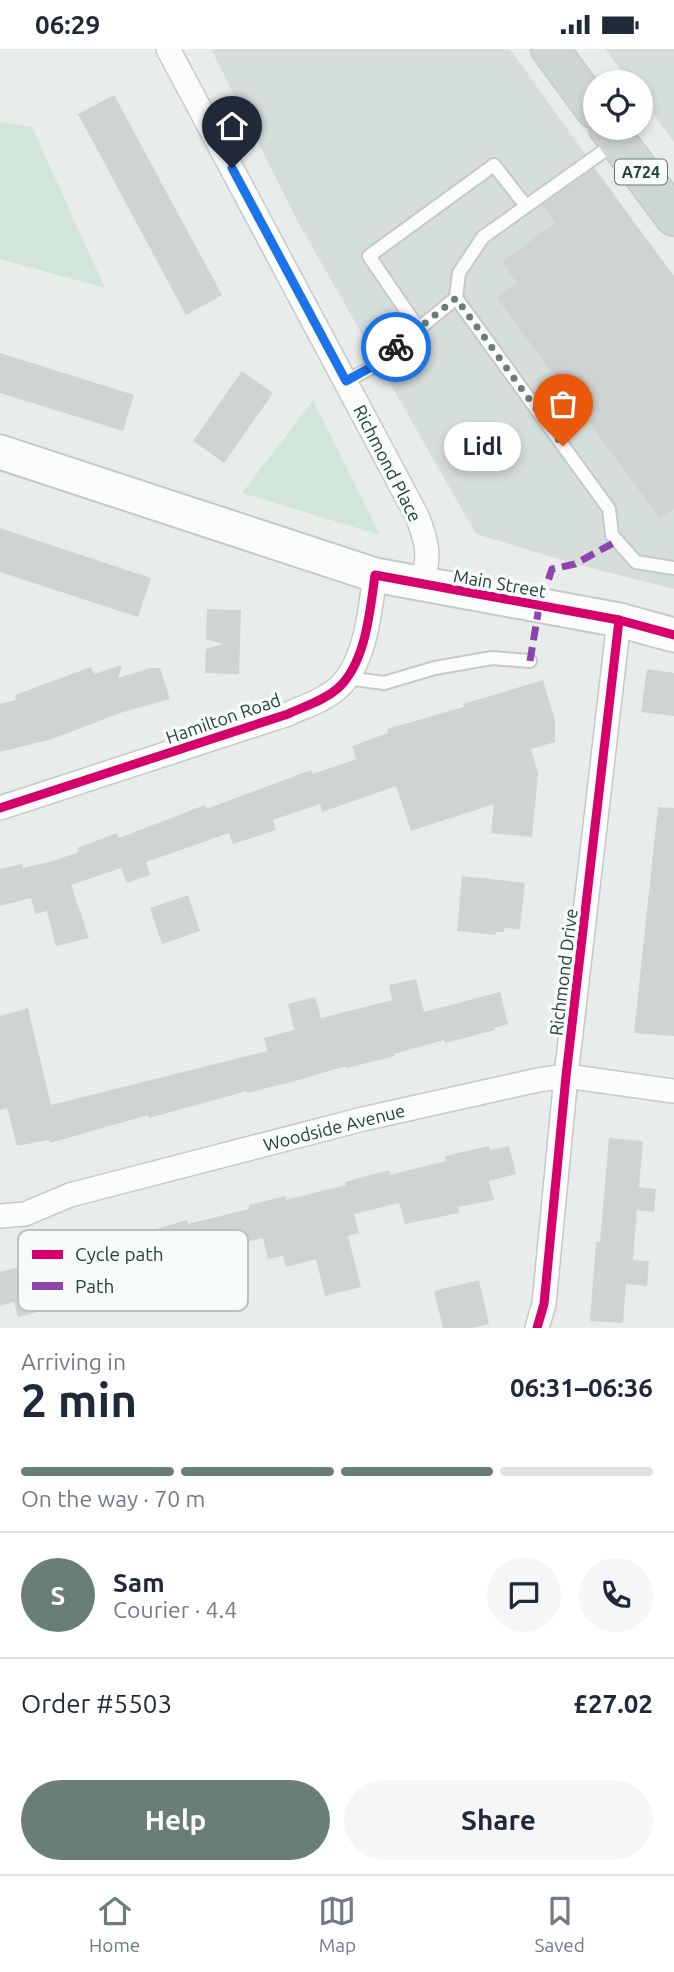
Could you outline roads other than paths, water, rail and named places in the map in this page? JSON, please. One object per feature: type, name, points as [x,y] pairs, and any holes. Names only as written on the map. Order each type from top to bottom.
[{"type":"main road","points":[[550,49],[583,94]]},
{"type":"main road","name":"A724","points":[[617,140],[674,217]]},
{"type":"main road","name":"Main Street","points":[[0,452],[375,575],[619,620]]},
{"type":"main road","points":[[619,620],[674,635]]},
{"type":"street","name":"Richmond Place","points":[[168,49],[417,516],[427,541],[429,561],[422,585]]},
{"type":"street","name":"Hamilton Road","points":[[0,808],[321,700],[347,678],[368,629],[375,575]]},
{"type":"street","name":"Richmond Drive","points":[[537,1328],[544,1304],[566,1076],[619,620]]},
{"type":"street","name":"Woodside Avenue","points":[[0,1216],[25,1214],[70,1195],[363,1119],[538,1080],[566,1076],[674,1091]]},
{"type":"lane","points":[[606,140],[526,207],[483,237],[459,273],[456,298],[609,509],[612,535],[636,562],[674,568]]},
{"type":"lane","points":[[418,328],[369,256],[494,165],[526,207]]},
{"type":"lane","points":[[346,381],[371,367],[456,298]]},
{"type":"lane","points":[[347,678],[384,683],[435,668],[492,658],[530,661]]},
{"type":"place","name":"Lidl","points":[[563,446]]}]
